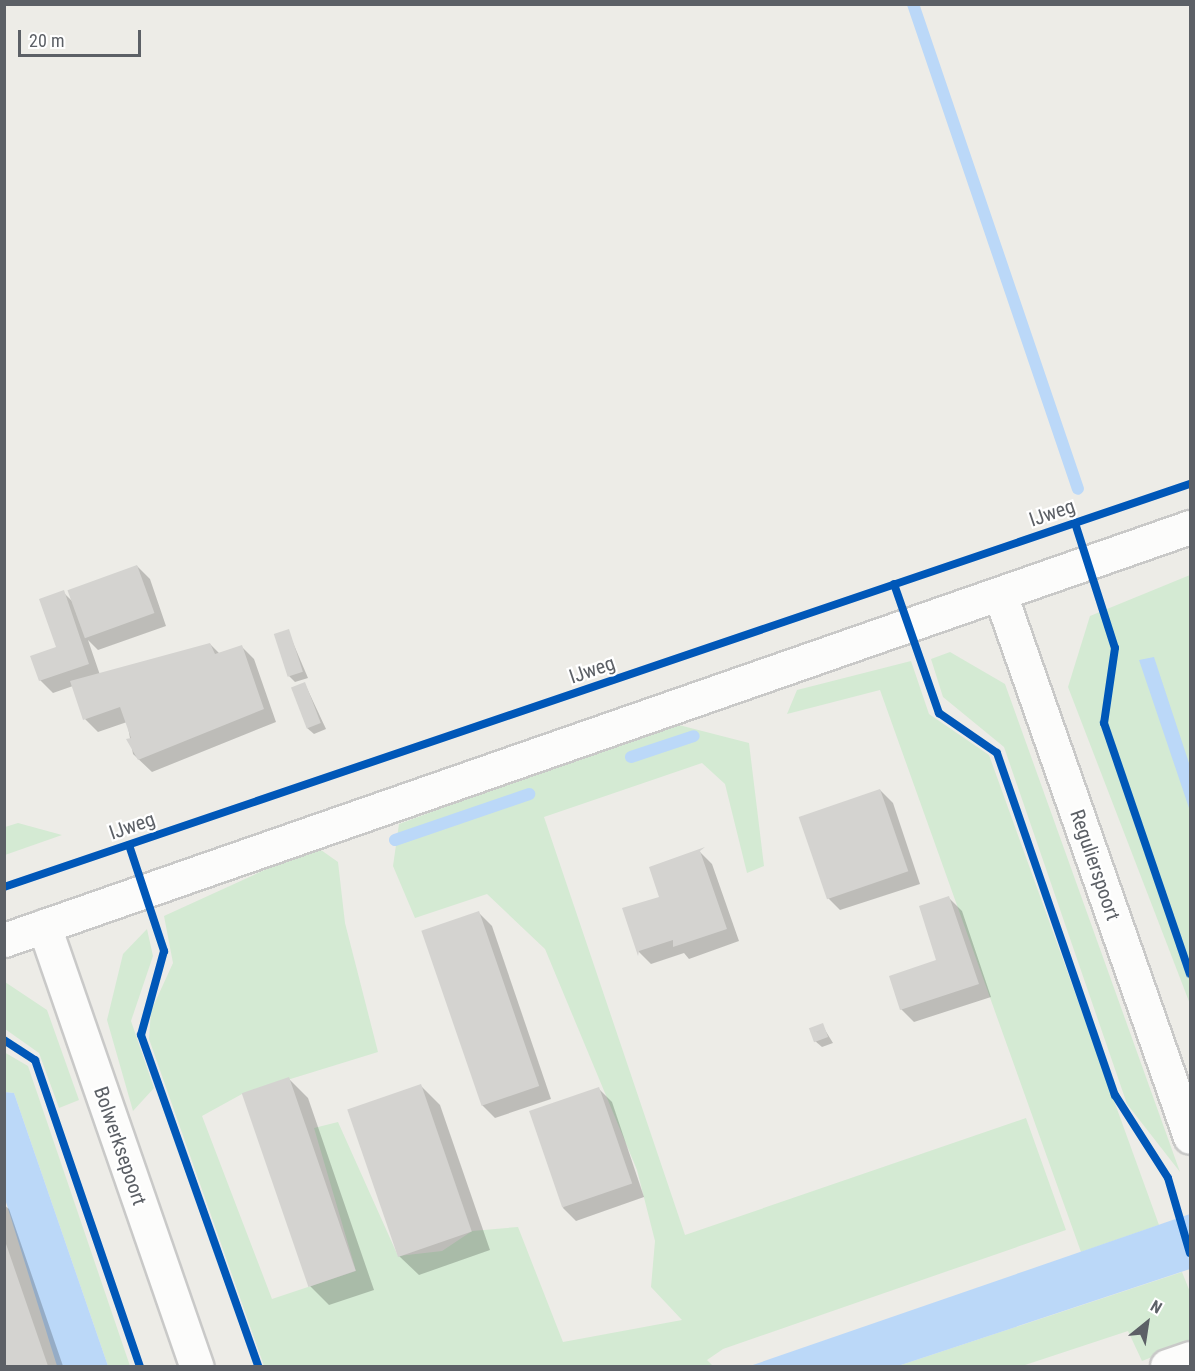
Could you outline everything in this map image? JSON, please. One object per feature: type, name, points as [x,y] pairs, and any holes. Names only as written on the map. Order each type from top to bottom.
[{"type":"street","points":[[4,940],[1191,527]]},
{"type":"street","name":"Regulierspoort","points":[[1000,594],[1191,1137]]},
{"type":"street","name":"Bolwerksepoort","points":[[44,926],[196,1366]]},
{"type":"street","points":[[1167,1366],[1191,1358]]},
{"type":"green space","points":[[1190,575],[1190,1004],[1068,687],[1090,616]]},
{"type":"green space","points":[[950,652],[1005,684],[1180,1172],[1127,1104],[1004,747],[943,697],[931,659]]},
{"type":"green space","points":[[911,661],[929,714],[989,755],[1159,1225],[1081,1252],[880,690],[787,714],[797,690]]},
{"type":"green space","points":[[671,723],[749,743],[764,866],[747,873],[725,784],[702,763],[544,817],[685,1235],[1026,1118],[1066,1230],[723,1349],[707,1360],[713,1366],[264,1366],[149,1039],[151,1011],[173,963],[164,916],[306,851],[321,850],[338,862],[345,923],[378,1052],[242,1094],[202,1116],[272,1299],[356,1271],[314,1128],[338,1122],[398,1256],[442,1251],[472,1231],[518,1227],[563,1342],[682,1320],[651,1287],[655,1241],[637,1170],[545,949],[487,894],[415,918],[393,866],[399,824]]},
{"type":"green space","points":[[18,823],[62,835],[5,855],[5,827]]},
{"type":"green space","points":[[147,929],[153,956],[131,1021],[154,1088],[133,1111],[107,1020],[123,954]]},
{"type":"green space","points":[[5,982],[47,1010],[79,1100],[59,1108],[39,1053],[5,1029]]},
{"type":"green space","points":[[4,1052],[28,1066],[130,1366],[108,1366],[14,1093],[5,1092]]},
{"type":"green space","points":[[1182,1272],[1190,1292],[1190,1342],[1142,1361],[1128,1331],[1022,1366],[898,1366]]},
{"type":"water","points":[[1154,657],[1190,766],[1190,811],[1139,660]]},
{"type":"water","points":[[4,1092],[14,1093],[108,1366],[57,1366],[5,1199]]},
{"type":"water","points":[[1190,1214],[1190,1269],[898,1366],[750,1366]]},
{"type":"building","points":[[137,565],[154,613],[85,638],[67,590]]},
{"type":"building","points":[[64,590],[89,664],[39,681],[30,656],[56,647],[39,599]]},
{"type":"building","points":[[289,629],[303,672],[288,677],[274,634]]},
{"type":"building","points":[[210,643],[215,654],[242,645],[264,709],[138,760],[126,739],[131,738],[120,707],[83,720],[70,681]]},
{"type":"building","points":[[305,682],[321,723],[307,728],[291,687]]},
{"type":"building","points":[[880,789],[908,871],[827,899],[799,817]]},
{"type":"building","points":[[705,847],[700,851],[727,929],[673,947],[673,940],[639,951],[638,956],[622,908],[659,897],[649,867]]},
{"type":"building","points":[[949,896],[979,984],[900,1010],[889,976],[936,960],[919,906]]},
{"type":"building","points":[[479,911],[539,1086],[482,1106],[421,931]]},
{"type":"building","points":[[823,1023],[828,1037],[814,1042],[809,1028]]},
{"type":"building","points":[[289,1077],[356,1271],[308,1287],[242,1093]]},
{"type":"building","points":[[421,1084],[472,1232],[398,1257],[347,1109]]},
{"type":"building","points":[[599,1087],[632,1183],[562,1208],[529,1111]]},
{"type":"building","points":[[5,1241],[48,1366],[4,1366]]},
{"type":"waterway","points":[[913,4],[1078,489]]},
{"type":"waterway","points":[[631,757],[694,736]]},
{"type":"waterway","points":[[395,840],[529,794]]},
{"type":"cycle path","name":"IJweg","points":[[4,887],[1190,484]]},
{"type":"cycle path","name":"IJweg","points":[[1075,523],[1115,648],[1104,723],[1190,974]]},
{"type":"cycle path","points":[[894,584],[939,713],[997,753],[1115,1095],[1168,1178],[1190,1253]]},
{"type":"cycle path","name":"IJweg","points":[[129,845],[164,951],[141,1035],[258,1366]]},
{"type":"cycle path","points":[[4,1040],[35,1060],[140,1366]]}]
